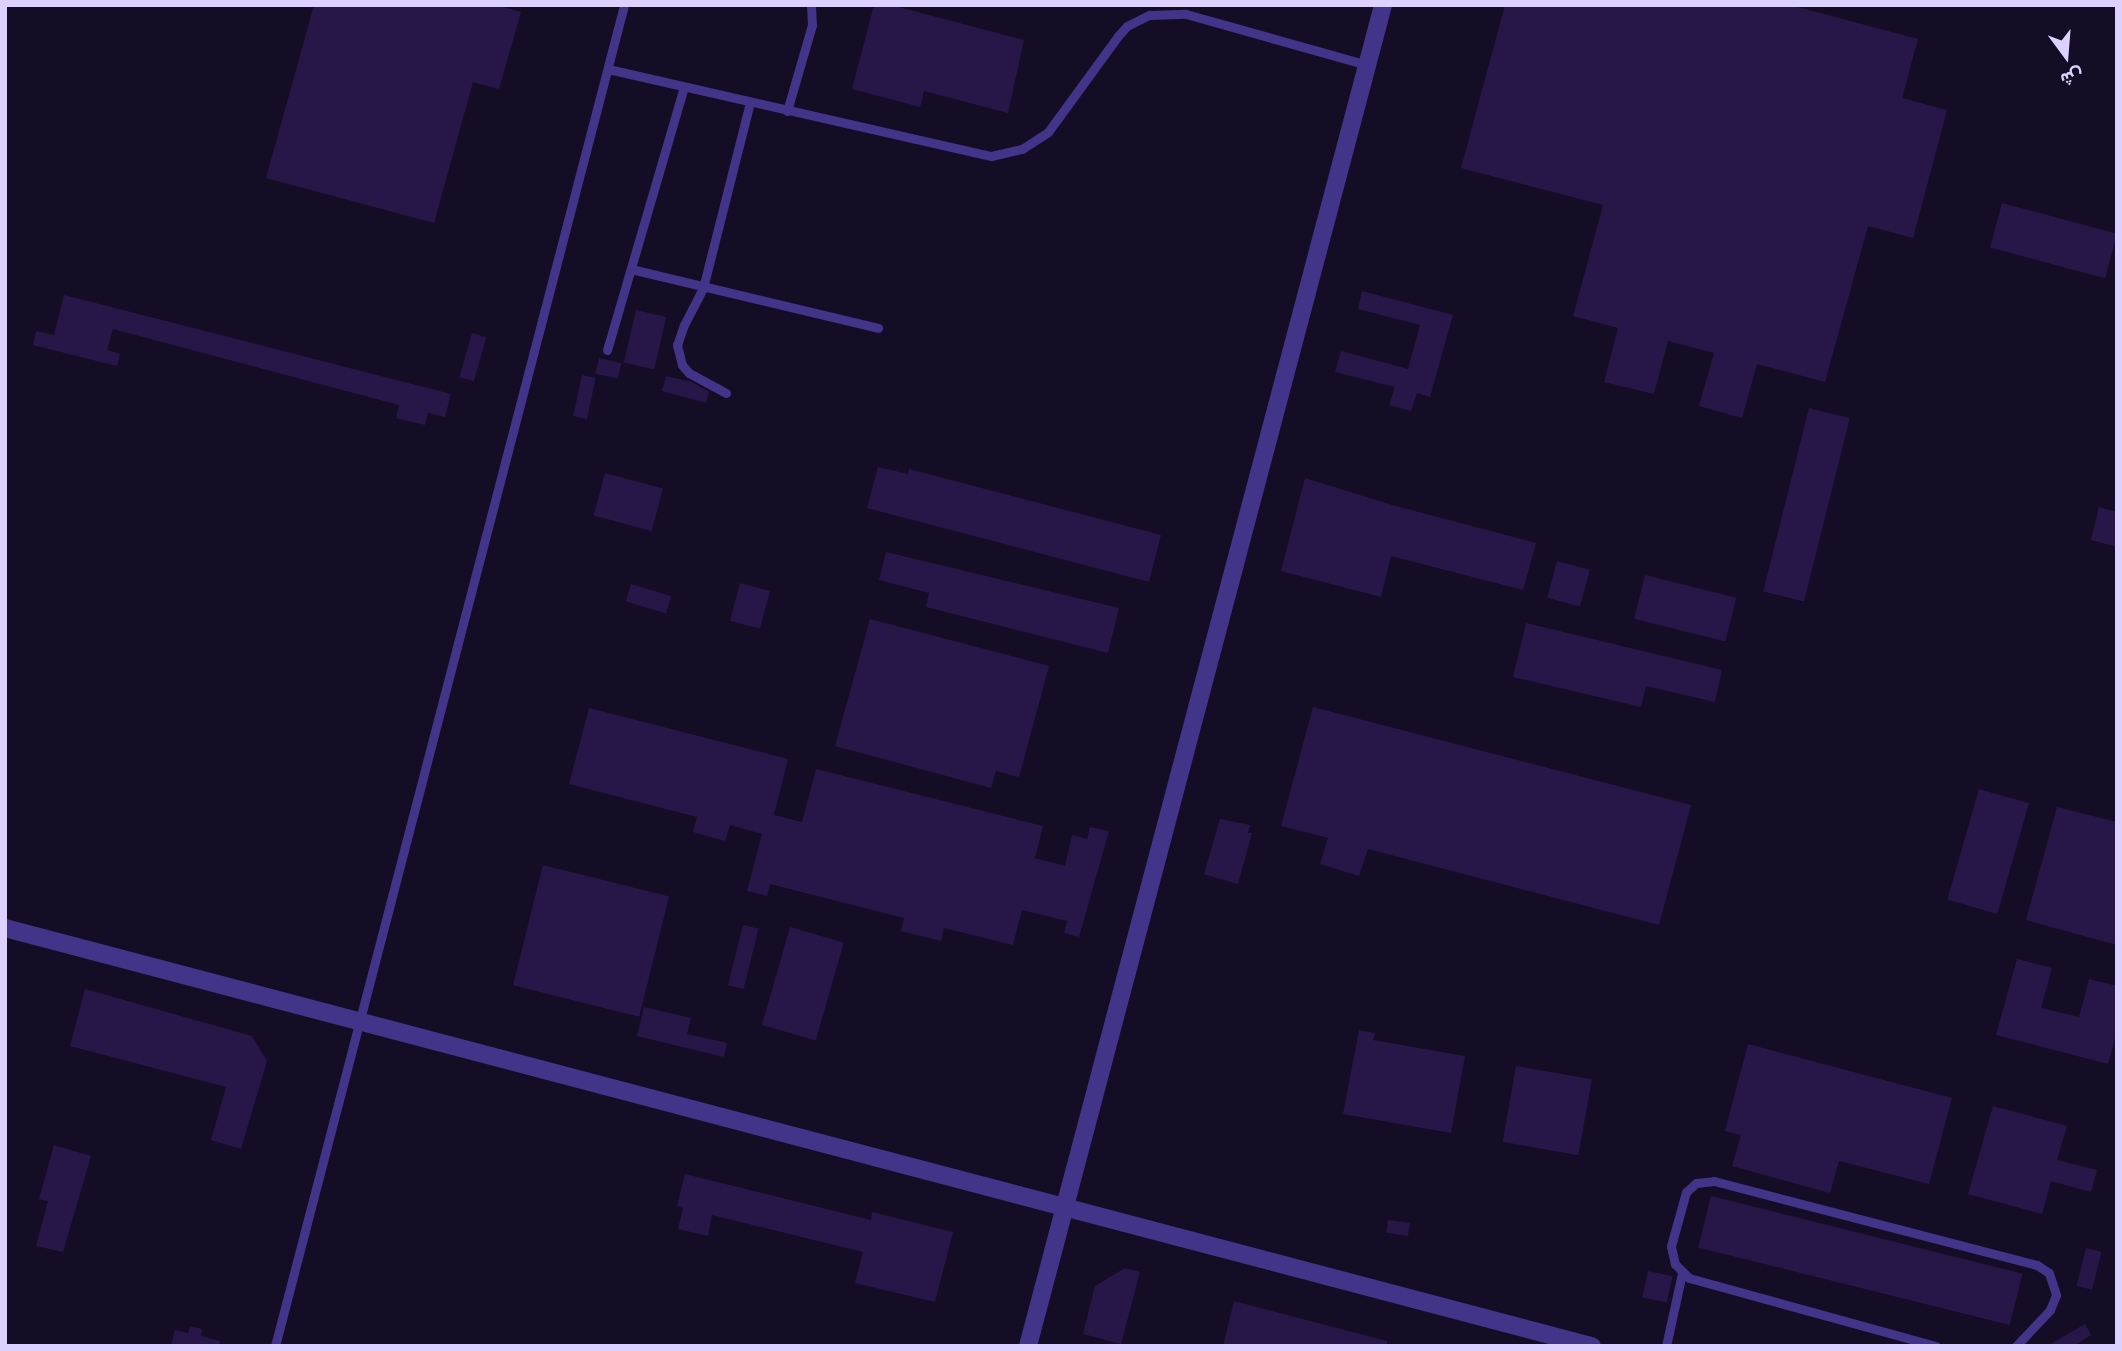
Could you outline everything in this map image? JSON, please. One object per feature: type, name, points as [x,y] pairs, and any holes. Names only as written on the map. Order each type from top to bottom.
[{"type":"street","points":[[1028,1346],[1383,5]]},
{"type":"street","points":[[5,928],[1592,1346]]},
{"type":"lane","points":[[275,1346],[624,5]]},
{"type":"lane","points":[[787,111],[812,25],[811,5]]},
{"type":"lane","points":[[608,69],[975,153],[1007,154],[1022,149],[1048,132],[1127,26],[1162,13],[1186,14],[1367,65]]},
{"type":"lane","points":[[607,350],[684,87]]},
{"type":"lane","points":[[726,393],[689,373],[678,355],[679,335],[703,288],[750,102]]},
{"type":"lane","points":[[631,269],[877,328]]},
{"type":"lane","points":[[1936,1346],[1699,1281],[1682,1273],[1675,1264],[1671,1246],[1683,1199],[1696,1183],[1714,1181],[2044,1268],[2056,1287],[2054,1303],[2016,1346]]},
{"type":"lane","points":[[1666,1346],[1682,1273]]},
{"type":"lane","points":[[1889,1346],[1892,1334]]},
{"type":"building","points":[[314,5],[496,5],[521,12],[499,89],[473,82],[434,223],[266,178]]},
{"type":"building","points":[[874,5],[891,5],[1024,40],[1008,113],[924,91],[920,107],[852,89]]},
{"type":"building","points":[[1505,5],[1790,5],[1918,39],[1902,98],[1947,110],[1913,238],[1868,226],[1825,382],[1757,364],[1742,418],[1699,406],[1714,353],[1668,341],[1654,394],[1604,382],[1618,328],[1573,316],[1603,205],[1461,168]]},
{"type":"building","points":[[2002,203],[2117,234],[2105,278],[1990,247]]},
{"type":"building","points":[[1362,291],[1453,315],[1430,397],[1417,393],[1411,411],[1389,405],[1395,387],[1335,372],[1341,351],[1408,369],[1420,325],[1358,309]]},
{"type":"building","points":[[64,295],[451,394],[445,417],[428,413],[425,425],[396,418],[399,405],[113,329],[107,350],[120,354],[117,366],[33,345],[36,331],[54,335]]},
{"type":"building","points":[[636,310],[666,317],[654,370],[624,363]]},
{"type":"building","points":[[472,333],[486,337],[474,381],[459,377]]},
{"type":"building","points":[[599,358],[621,363],[618,379],[595,374]]},
{"type":"building","points":[[582,375],[596,378],[587,419],[573,416]]},
{"type":"building","points":[[666,376],[692,382],[709,392],[706,403],[662,391]]},
{"type":"building","points":[[1809,408],[1850,418],[1804,602],[1763,591]]},
{"type":"building","points":[[878,467],[908,474],[909,469],[1161,535],[1149,582],[867,508]]},
{"type":"building","points":[[605,473],[663,489],[652,531],[594,516]]},
{"type":"building","points":[[1305,478],[1392,505],[1536,543],[1523,590],[1391,556],[1381,597],[1281,571]]},
{"type":"building","points":[[2099,507],[2117,512],[2117,547],[2091,540]]},
{"type":"building","points":[[886,552],[1119,608],[1108,653],[926,607],[929,593],[879,580]]},
{"type":"building","points":[[1557,561],[1590,570],[1580,607],[1547,598]]},
{"type":"building","points":[[1645,575],[1736,598],[1725,641],[1634,619]]},
{"type":"building","points":[[740,583],[770,591],[760,629],[730,621]]},
{"type":"building","points":[[631,584],[671,596],[666,613],[626,601]]},
{"type":"building","points":[[870,619],[1049,666],[1019,777],[996,771],[991,788],[835,746]]},
{"type":"building","points":[[1526,623],[1722,670],[1715,702],[1646,686],[1641,707],[1513,677]]},
{"type":"building","points":[[1313,707],[1691,805],[1659,925],[1368,849],[1359,876],[1320,864],[1328,838],[1281,826]]},
{"type":"building","points":[[589,708],[788,759],[774,815],[802,822],[816,769],[1043,826],[1035,858],[1065,866],[1072,835],[1087,839],[1090,827],[1109,831],[1079,937],[1064,933],[1067,921],[1022,910],[1013,945],[944,928],[941,941],[901,931],[904,918],[770,884],[767,896],[747,891],[762,834],[730,825],[725,841],[693,832],[697,817],[569,784]]},
{"type":"building","points":[[1979,789],[2029,803],[1997,914],[1947,900]]},
{"type":"building","points":[[2057,807],[2117,822],[2117,945],[2026,920]]},
{"type":"building","points":[[1220,819],[1250,825],[1248,833],[1252,833],[1238,884],[1204,874]]},
{"type":"building","points":[[543,865],[669,896],[639,1017],[513,985]]},
{"type":"building","points":[[743,925],[759,929],[744,989],[728,985]]},
{"type":"building","points":[[790,927],[844,942],[816,1040],[762,1025]]},
{"type":"building","points":[[2017,959],[2052,968],[2041,1008],[2079,1017],[2089,979],[2117,986],[2117,1031],[2108,1064],[1996,1035]]},
{"type":"building","points":[[85,989],[252,1036],[267,1061],[241,1149],[211,1140],[226,1087],[70,1046]]},
{"type":"building","points":[[644,1007],[691,1018],[687,1034],[727,1043],[724,1057],[637,1036]]},
{"type":"building","points":[[1359,1030],[1375,1033],[1373,1040],[1465,1056],[1451,1133],[1343,1114]]},
{"type":"building","points":[[1748,1044],[1952,1098],[1929,1184],[1839,1161],[1830,1193],[1732,1166],[1741,1135],[1725,1131]]},
{"type":"building","points":[[1516,1066],[1592,1079],[1578,1155],[1503,1142]]},
{"type":"building","points":[[1993,1106],[2067,1126],[2057,1160],[2097,1170],[2091,1192],[2051,1181],[2042,1214],[1968,1194]]},
{"type":"building","points":[[54,1145],[91,1156],[63,1252],[36,1246],[48,1201],[39,1199]]},
{"type":"building","points":[[685,1174],[871,1220],[872,1212],[953,1232],[935,1302],[855,1283],[863,1252],[712,1215],[708,1236],[678,1229],[683,1208],[677,1206]]},
{"type":"building","points":[[1711,1196],[2022,1274],[2010,1325],[1698,1247]]},
{"type":"building","points":[[1388,1220],[1410,1223],[1408,1236],[1386,1233]]},
{"type":"building","points":[[2086,1248],[2102,1252],[2092,1290],[2077,1286]]},
{"type":"building","points":[[1125,1268],[1140,1272],[1121,1344],[1083,1334],[1095,1286]]},
{"type":"building","points":[[1648,1271],[1672,1276],[1667,1303],[1642,1297]]},
{"type":"building","points":[[1234,1301],[1387,1341],[1387,1346],[1223,1346]]},
{"type":"building","points":[[2085,1324],[2091,1335],[2074,1346],[2047,1346]]},
{"type":"building","points":[[190,1326],[202,1329],[201,1336],[220,1341],[219,1346],[171,1346],[175,1330],[188,1333]]}]
